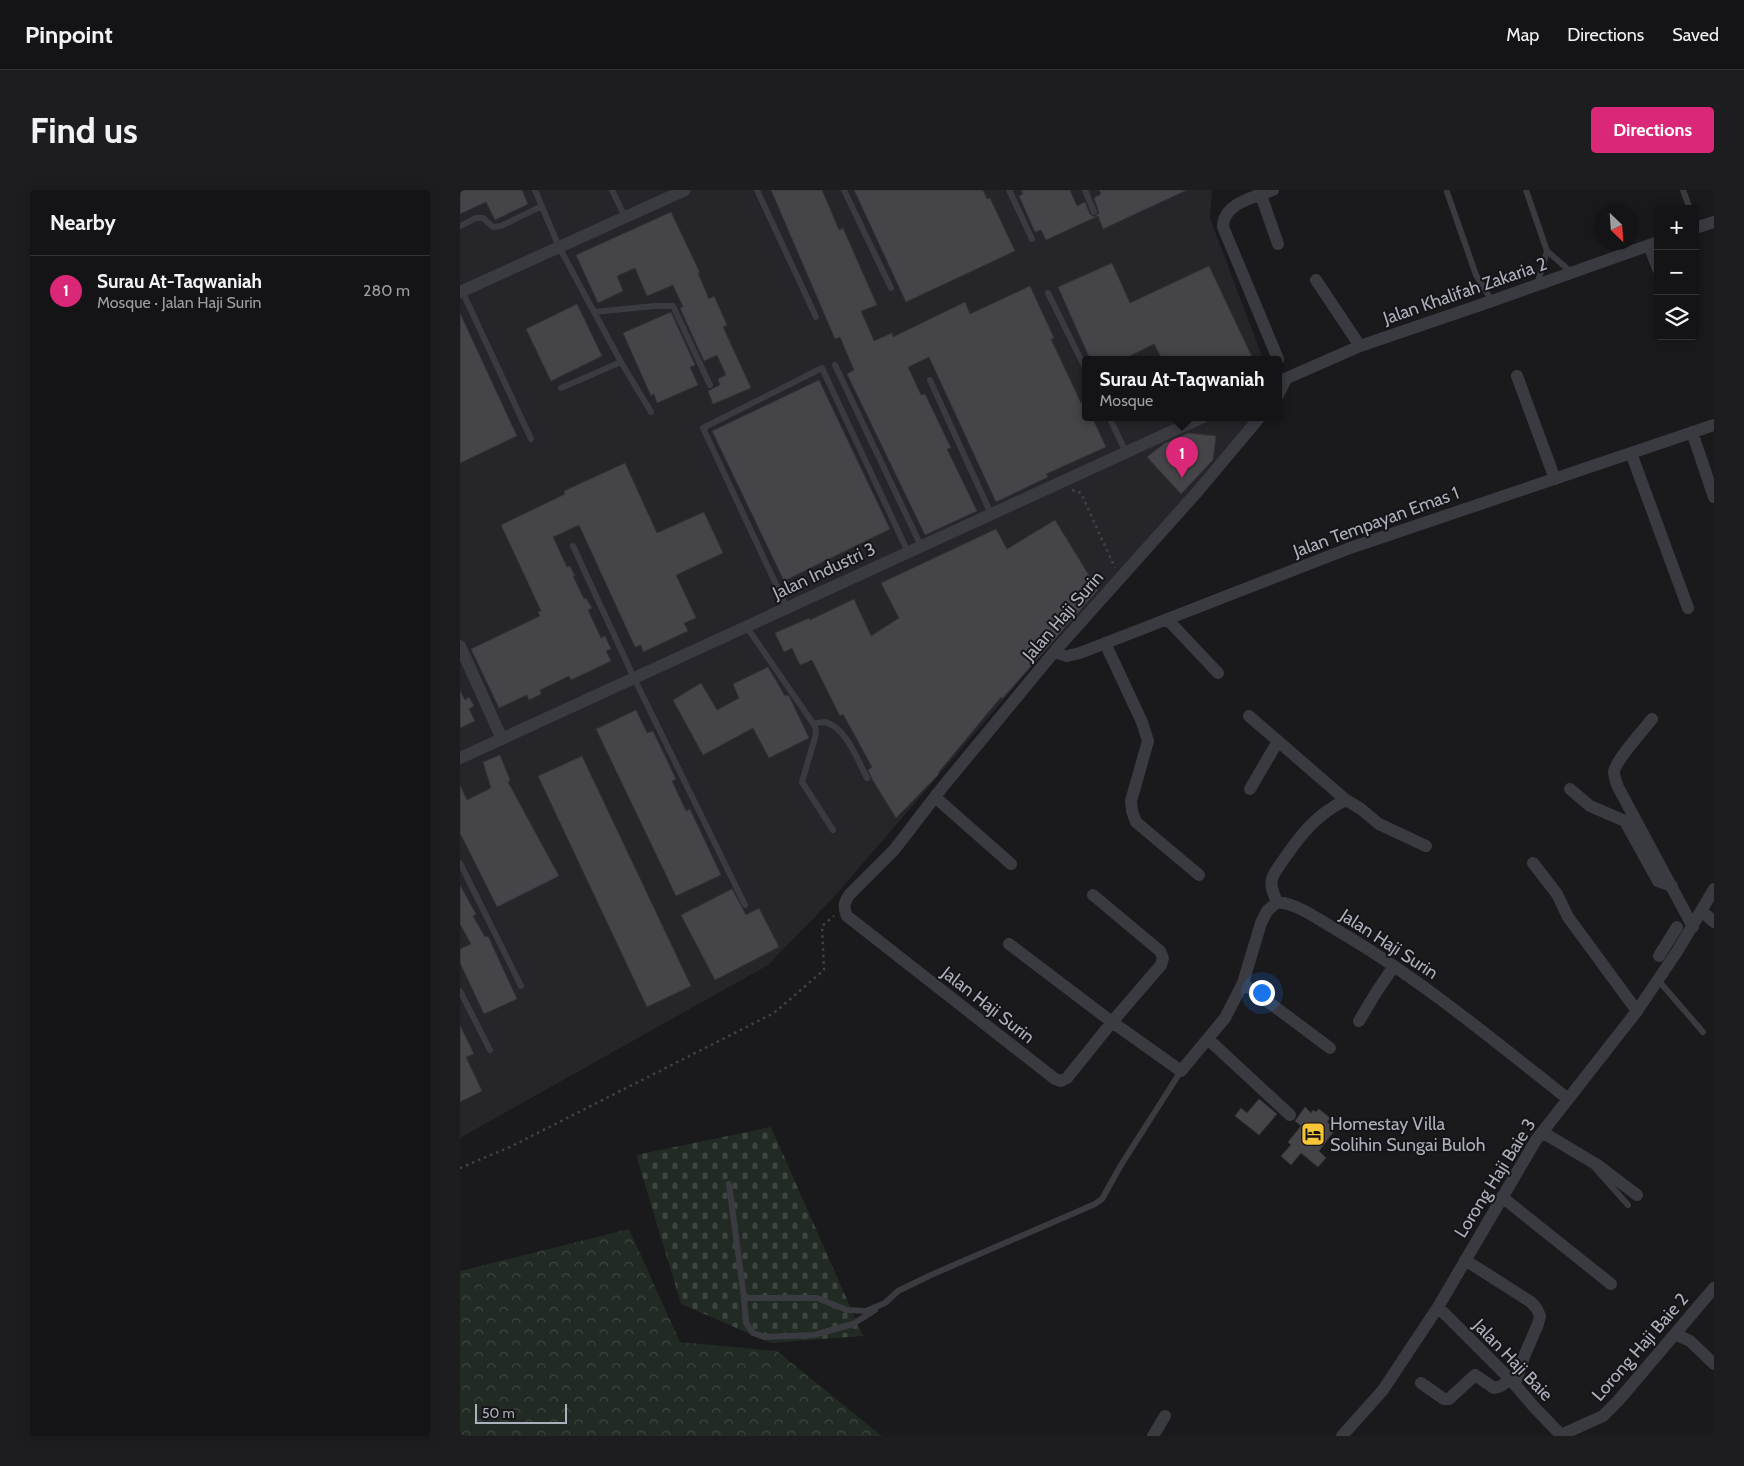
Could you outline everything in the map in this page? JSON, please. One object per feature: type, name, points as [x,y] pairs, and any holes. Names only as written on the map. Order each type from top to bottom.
[{"type":"street","points":[[461,291],[685,190]]},
{"type":"street","points":[[1276,356],[1223,227],[1225,215],[1236,205],[1267,192],[1278,244]]},
{"type":"street","points":[[1699,225],[1714,222]]},
{"type":"street","name":"Jalan Khalifah Zakaria 2","points":[[1282,380],[1360,346],[1654,244]]},
{"type":"street","points":[[1316,280],[1360,346]]},
{"type":"street","points":[[1517,376],[1555,479]]},
{"type":"street","name":"Jalan Industri 3","points":[[460,758],[1193,421]]},
{"type":"street","name":"Jalan Haji Surin","points":[[1112,1022],[1068,1078],[1058,1081],[853,922],[847,916],[844,908],[845,900],[894,850],[1054,652],[1198,491],[1257,421]]},
{"type":"street","name":"Jalan Tempayan Emas 1","points":[[1054,652],[1063,656],[1070,656],[1350,548],[1714,425]]},
{"type":"street","points":[[1692,432],[1714,497]]},
{"type":"street","points":[[1631,453],[1688,608]]},
{"type":"street","points":[[1166,619],[1218,673]]},
{"type":"street","points":[[1105,643],[1142,722],[1148,742],[1134,790],[1132,811],[1136,822],[1199,875]]},
{"type":"street","points":[[460,646],[502,739]]},
{"type":"street","points":[[1249,716],[1346,800],[1379,824],[1426,846]]},
{"type":"street","points":[[1652,719],[1618,762],[1614,770],[1618,787],[1693,927]]},
{"type":"street","points":[[1250,789],[1278,741]]},
{"type":"street","points":[[1570,789],[1590,806],[1625,821],[1658,882],[1672,886]]},
{"type":"street","points":[[936,797],[1011,864]]},
{"type":"street","points":[[1009,944],[1112,1022],[1182,1071],[1225,1018],[1243,983],[1261,923],[1267,911],[1277,902],[1271,882],[1273,876],[1309,825],[1320,814],[1346,800]]},
{"type":"street","points":[[1533,863],[1557,894],[1568,917],[1637,1011]]},
{"type":"street","name":"Lorong Haji Baie 3","points":[[1342,1436],[1383,1390],[1438,1308],[1542,1132],[1637,1011],[1658,980],[1674,946],[1693,927],[1714,889]]},
{"type":"street","points":[[1093,895],[1160,952],[1164,958],[1112,1022]]},
{"type":"street","name":"Jalan Haji Surin","points":[[1277,902],[1288,903],[1299,908],[1361,944],[1433,992],[1568,1099]]},
{"type":"street","points":[[1702,911],[1714,922]]},
{"type":"street","points":[[1659,956],[1674,946],[1677,927]]},
{"type":"street","points":[[1359,1021],[1394,966]]},
{"type":"street","points":[[1243,983],[1330,1048]]},
{"type":"street","points":[[1209,1040],[1290,1115]]},
{"type":"street","points":[[1542,1132],[1589,1160],[1637,1195]]},
{"type":"street","points":[[1502,1198],[1611,1284]]},
{"type":"street","points":[[1421,1383],[1444,1399],[1449,1399],[1474,1375],[1494,1388],[1513,1382],[1538,1324],[1540,1316],[1531,1302],[1465,1260]]},
{"type":"street","name":"Lorong Haji Baie 2","points":[[1562,1436],[1603,1416],[1618,1401],[1714,1288]]},
{"type":"street","name":"Jalan Haji Baie","points":[[1438,1308],[1513,1382],[1562,1436]]},
{"type":"street","points":[[1675,1334],[1690,1341],[1714,1364]]},
{"type":"street","points":[[1153,1436],[1165,1416]]},
{"type":"lane","points":[[535,190],[559,247],[650,412]]},
{"type":"lane","points":[[612,190],[625,217]]},
{"type":"lane","points":[[756,190],[816,317]]},
{"type":"lane","points":[[844,190],[891,288]]},
{"type":"lane","points":[[1009,190],[1032,239]]},
{"type":"lane","points":[[1085,190],[1094,212]]},
{"type":"lane","points":[[1526,190],[1547,251],[1572,273]]},
{"type":"lane","points":[[1683,190],[1689,205]]},
{"type":"lane","points":[[1447,192],[1476,275],[1492,301]]},
{"type":"lane","points":[[460,226],[476,218],[483,218],[494,227],[500,226],[542,206]]},
{"type":"lane","points":[[1537,285],[1547,251]]},
{"type":"lane","points":[[461,291],[531,439]]},
{"type":"lane","points":[[1048,292],[1082,362]]},
{"type":"lane","points":[[594,312],[673,306],[710,386]]},
{"type":"lane","points":[[561,388],[621,362]]},
{"type":"lane","points":[[835,365],[921,546]]},
{"type":"lane","points":[[787,608],[703,428],[822,368],[908,552]]},
{"type":"lane","points":[[930,380],[991,514]]},
{"type":"lane","points":[[1111,421],[1126,452]]},
{"type":"lane","points":[[573,546],[634,678],[745,905]]},
{"type":"lane","points":[[746,626],[817,730],[802,782],[833,830]]},
{"type":"lane","points":[[813,724],[824,722],[833,725],[842,733],[867,778]]},
{"type":"lane","points":[[460,863],[521,986]]},
{"type":"lane","points":[[1658,980],[1703,1032]]},
{"type":"lane","points":[[460,990],[490,1050]]},
{"type":"lane","points":[[729,1184],[748,1328],[753,1333],[764,1337],[814,1335],[832,1331],[853,1324],[898,1292],[931,1275],[1096,1204],[1102,1199],[1121,1165],[1182,1071]]},
{"type":"lane","points":[[1589,1160],[1628,1205]]},
{"type":"lane","points":[[744,1298],[818,1298],[856,1312],[866,1311],[885,1303]]},
{"type":"path","points":[[1052,486],[1081,493],[1120,578]]},
{"type":"path","points":[[460,1168],[510,1147],[774,1013],[824,970],[822,926],[844,908]]},
{"type":"shaded area","points":[[460,190],[1212,190],[1210,218],[1262,356],[1082,356],[1082,421],[1257,421],[1043,654],[833,898],[768,965],[460,1138]]},
{"type":"green space","points":[[771,1127],[863,1336],[771,1343],[681,1304],[636,1155]]},
{"type":"green space","points":[[629,1229],[680,1342],[777,1351],[882,1436],[460,1436],[460,1271]]},
{"type":"building","points":[[460,190],[522,190],[528,204],[495,220],[486,202],[460,214]]},
{"type":"building","points":[[771,190],[822,190],[839,230],[843,228],[877,305],[861,311],[874,341],[892,333],[893,337],[965,302],[970,314],[1030,286],[1054,338],[1051,339],[1082,403],[1082,421],[1094,421],[1106,447],[1046,474],[1048,477],[996,502],[929,357],[908,367],[921,395],[925,394],[951,448],[947,449],[977,511],[925,535],[847,374],[854,370],[840,337],[835,339]]},
{"type":"building","points":[[854,190],[983,190],[987,199],[990,198],[1015,251],[906,302]]},
{"type":"building","points":[[1021,190],[1070,190],[1077,206],[1085,202],[1090,214],[1094,217],[1099,213],[1094,198],[1101,194],[1099,190],[1187,190],[1103,229],[1098,216],[1046,240],[1041,230],[1035,232],[1019,196],[1023,194]]},
{"type":"building","points":[[671,212],[700,273],[698,273],[709,299],[714,296],[727,325],[723,327],[751,388],[713,404],[708,391],[720,385],[718,379],[726,375],[717,355],[704,361],[680,308],[683,307],[673,285],[647,296],[635,268],[617,276],[623,291],[598,303],[576,255]]},
{"type":"building","points":[[1112,263],[1130,303],[1209,266],[1252,356],[1160,356],[1154,344],[1130,356],[1089,356],[1058,287]]},
{"type":"building","points":[[577,304],[602,356],[551,381],[526,329]]},
{"type":"building","points":[[671,312],[695,365],[690,367],[698,385],[657,403],[654,394],[651,396],[623,333]]},
{"type":"building","points":[[460,313],[517,436],[460,463]]},
{"type":"building","points":[[819,380],[890,529],[784,581],[712,431]]},
{"type":"building","points":[[1188,433],[1216,436],[1213,460],[1181,494],[1147,457],[1165,443]]},
{"type":"building","points":[[625,463],[657,533],[704,512],[723,553],[676,575],[696,618],[684,623],[688,631],[643,652],[641,645],[635,647],[579,525],[553,537],[567,567],[570,566],[575,576],[573,576],[584,599],[586,598],[592,608],[588,610],[601,638],[605,636],[611,649],[606,651],[611,661],[571,680],[569,676],[540,690],[541,694],[529,700],[527,695],[499,708],[471,649],[540,616],[538,612],[541,611],[501,525],[565,494],[564,491]]},
{"type":"building","points":[[1055,520],[1098,590],[1002,699],[1001,697],[939,774],[896,818],[872,779],[868,770],[872,767],[843,714],[840,716],[812,660],[800,665],[792,648],[784,652],[775,633],[809,618],[810,620],[854,599],[871,636],[899,618],[881,583],[996,529],[1007,549]]},
{"type":"building","points":[[768,667],[785,696],[789,696],[809,738],[769,758],[753,728],[703,755],[673,700],[701,683],[717,710],[739,698],[733,684]]},
{"type":"building","points":[[460,690],[465,700],[469,697],[474,706],[469,709],[475,721],[460,728]]},
{"type":"building","points":[[636,710],[647,733],[653,731],[676,779],[672,781],[686,811],[690,809],[721,875],[676,896],[596,729]]},
{"type":"building","points":[[500,755],[510,780],[508,782],[559,876],[497,907],[460,833],[460,785],[467,800],[491,788],[483,762]]},
{"type":"building","points":[[582,756],[691,986],[647,1007],[538,776]]},
{"type":"building","points":[[460,885],[476,914],[473,916],[485,937],[488,936],[517,999],[484,1014],[460,963],[460,949],[471,944],[460,924]]},
{"type":"building","points":[[732,889],[746,915],[759,908],[779,947],[715,980],[681,915]]},
{"type":"building","points":[[460,1025],[474,1054],[466,1057],[482,1091],[460,1102]]},
{"type":"building","points":[[1259,1099],[1277,1114],[1259,1135],[1235,1116],[1241,1108],[1247,1113]]},
{"type":"building","name":"Homestay Villa Solihin Sungai Buloh","points":[[1305,1107],[1311,1113],[1313,1110],[1316,1112],[1319,1109],[1330,1118],[1327,1122],[1331,1125],[1329,1128],[1334,1131],[1319,1151],[1326,1158],[1318,1167],[1301,1153],[1291,1165],[1281,1156],[1291,1145],[1288,1142],[1301,1126],[1295,1121]]},
{"type":"place","name":"Surau At-Taqwaniah","points":[[1182,478]]},
{"type":"place","name":"Homestay Villa Solihin Sungai Buloh","points":[[1313,1134]]}]
